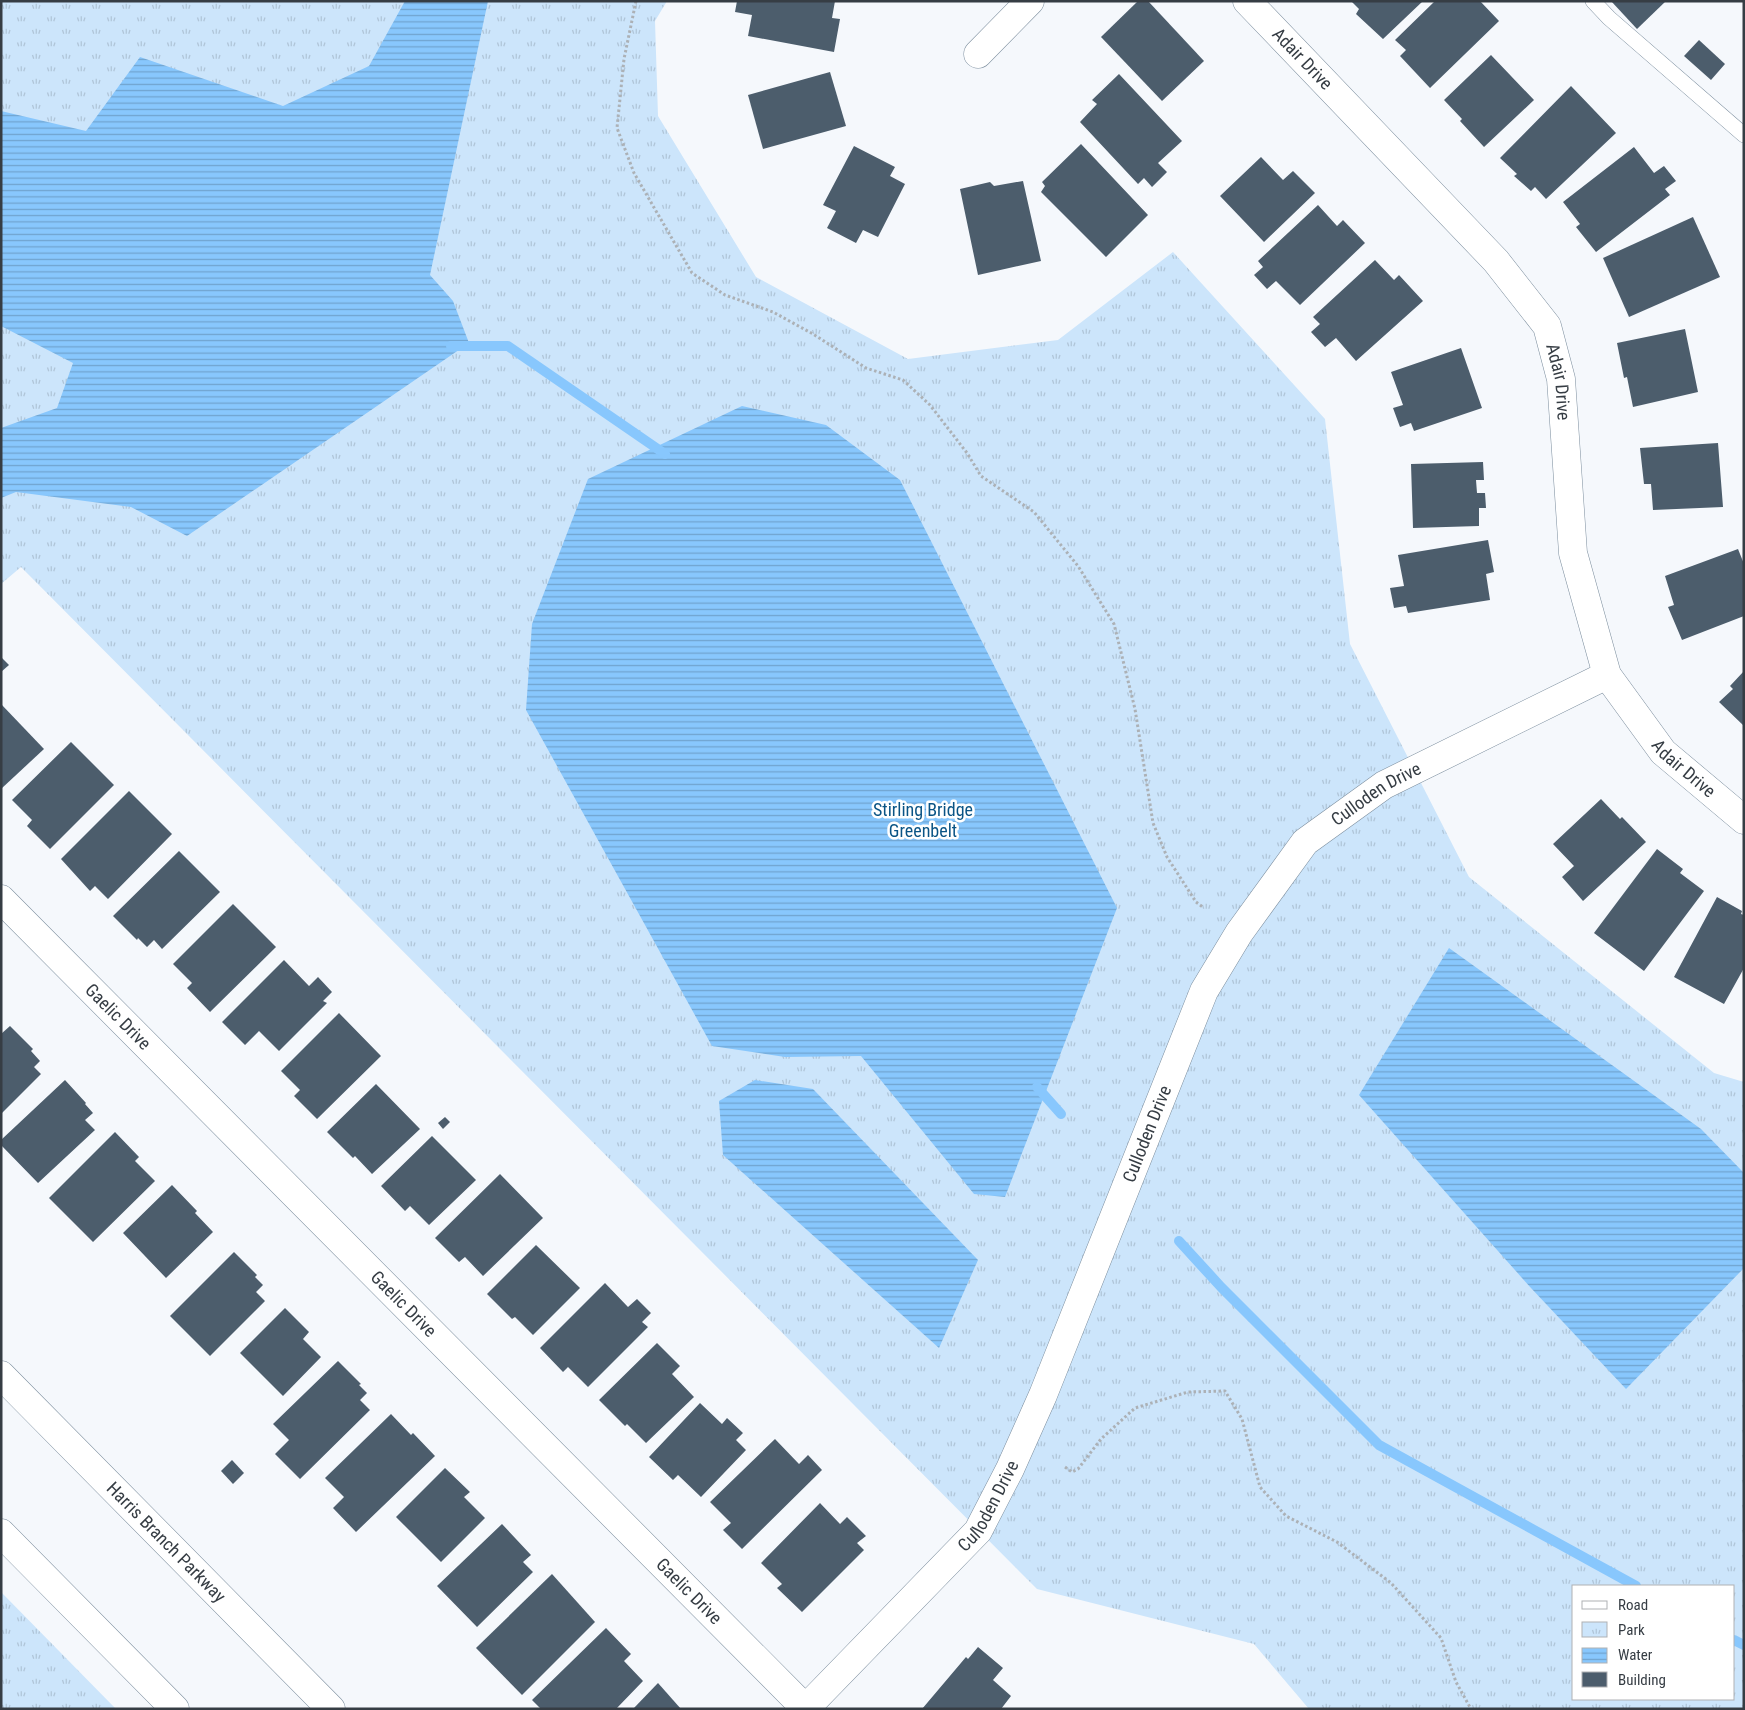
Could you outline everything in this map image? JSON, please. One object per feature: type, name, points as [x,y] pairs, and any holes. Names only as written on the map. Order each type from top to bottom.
[{"type":"street","points":[[978,54],[1030,1]]},
{"type":"street","name":"Adair Drive","points":[[1247,1],[1496,261],[1547,326],[1561,379],[1573,552],[1607,675],[1664,752],[1744,820]]},
{"type":"street","name":"Culloden Drive","points":[[805,1709],[978,1531],[1010,1469],[1043,1395],[1204,992],[1239,933],[1305,842],[1384,785],[1607,675]]},
{"type":"street","name":"Gaelic Drive","points":[[1,899],[805,1709]]},
{"type":"street","name":"Harris Branch Parkway","points":[[1,1375],[331,1709]]},
{"type":"street","points":[[1,1533],[175,1709]]},
{"type":"lane","points":[[1593,1],[1609,18],[1744,135]]},
{"type":"path","points":[[636,1],[624,59],[617,128],[634,173],[692,273],[725,295],[773,312],[813,334],[866,368],[903,380],[930,404],[967,452],[981,476],[1034,512],[1078,566],[1114,624],[1135,709],[1154,823],[1167,857],[1196,902],[1204,908]]},
{"type":"path","points":[[1064,1467],[1072,1472],[1078,1469],[1101,1439],[1134,1408],[1188,1392],[1225,1391],[1242,1419],[1260,1487],[1286,1516],[1337,1542],[1391,1583],[1441,1638],[1456,1682],[1471,1709]]},
{"type":"green space","name":"Stirling Bridge Greenbelt","points":[[1,1],[667,1],[655,21],[658,116],[756,277],[908,359],[1058,340],[1173,252],[1325,419],[1350,644],[1469,877],[1714,1073],[1744,1082],[1744,1709],[1309,1709],[1254,1644],[1037,1589],[21,567],[1,584]]},
{"type":"green space","points":[[1,1592],[116,1709],[1,1709]]},
{"type":"water","points":[[405,1],[488,1],[430,275],[453,301],[469,343],[187,536],[131,507],[16,492],[1,498],[1,428],[57,408],[73,363],[1,326],[1,111],[86,131],[140,57],[283,106],[369,66]]},
{"type":"water","points":[[742,406],[826,425],[900,480],[1117,908],[1005,1197],[974,1194],[861,1056],[785,1057],[712,1046],[526,710],[532,624],[588,479]]},
{"type":"water","points":[[1449,948],[1701,1129],[1744,1173],[1744,1268],[1626,1389],[1531,1288],[1359,1095]]},
{"type":"water","points":[[755,1080],[813,1089],[978,1260],[939,1348],[723,1155],[719,1101]]},
{"type":"building","points":[[737,1],[835,1],[832,18],[840,19],[834,52],[748,36],[752,15],[735,12]]},
{"type":"building","points":[[1138,1],[1148,1],[1204,61],[1162,101],[1101,37]]},
{"type":"building","points":[[1351,1],[1423,1],[1383,39],[1356,14],[1359,9]]},
{"type":"building","points":[[1435,1],[1480,1],[1499,21],[1430,88],[1400,56],[1406,50],[1395,40]]},
{"type":"building","points":[[1611,1],[1666,1],[1637,29]]},
{"type":"building","points":[[1699,40],[1725,64],[1711,80],[1684,56]]},
{"type":"building","points":[[1491,55],[1534,100],[1484,147],[1444,100]]},
{"type":"building","points":[[830,72],[846,126],[763,149],[748,95]]},
{"type":"building","points":[[1119,74],[1182,141],[1158,163],[1167,172],[1152,187],[1144,178],[1138,184],[1080,122],[1097,104],[1092,100]]},
{"type":"building","points":[[1571,86],[1616,133],[1546,199],[1535,187],[1531,191],[1514,176],[1517,174],[1500,158]]},
{"type":"building","points":[[1081,144],[1148,215],[1106,257],[1041,192],[1045,186],[1042,182]]},
{"type":"building","points":[[854,146],[895,167],[890,176],[905,184],[878,237],[863,230],[856,243],[827,228],[836,211],[823,205]]},
{"type":"building","points":[[1634,147],[1654,173],[1664,166],[1676,181],[1665,189],[1670,195],[1596,252],[1576,227],[1580,224],[1563,202]]},
{"type":"building","points":[[1261,157],[1283,180],[1293,171],[1315,193],[1264,242],[1220,196]]},
{"type":"building","points":[[1023,181],[1041,261],[978,275],[960,189],[990,182],[994,186]]},
{"type":"building","points":[[1318,205],[1337,226],[1343,220],[1365,243],[1300,305],[1276,281],[1267,289],[1254,275],[1263,267],[1258,261]]},
{"type":"building","points":[[1693,217],[1720,277],[1629,317],[1603,258]]},
{"type":"building","points":[[1375,260],[1394,280],[1399,275],[1423,301],[1356,361],[1336,338],[1325,347],[1311,332],[1320,324],[1313,317]]},
{"type":"building","points":[[1685,329],[1698,392],[1633,407],[1627,377],[1624,378],[1617,343]]},
{"type":"building","points":[[1461,348],[1482,408],[1414,431],[1411,423],[1400,427],[1393,408],[1403,405],[1391,372]]},
{"type":"building","points":[[1718,443],[1723,507],[1653,510],[1651,484],[1644,484],[1640,448]]},
{"type":"building","points":[[1483,462],[1484,480],[1476,480],[1477,493],[1485,493],[1486,508],[1479,508],[1479,526],[1413,528],[1411,464]]},
{"type":"building","points":[[1488,540],[1494,572],[1486,574],[1490,600],[1408,613],[1406,606],[1394,608],[1390,588],[1404,586],[1398,555]]},
{"type":"building","points":[[1738,549],[1744,564],[1744,616],[1682,640],[1668,607],[1674,605],[1665,576]]},
{"type":"building","points":[[1,657],[9,665],[1,672]]},
{"type":"building","points":[[1744,671],[1744,726],[1719,702],[1733,689],[1730,686]]},
{"type":"building","points":[[1,704],[44,749],[1,789]]},
{"type":"building","points":[[71,742],[114,785],[50,849],[27,826],[32,820],[12,800]]},
{"type":"building","points":[[129,791],[172,834],[108,899],[95,886],[90,891],[61,859]]},
{"type":"building","points":[[1601,799],[1646,842],[1583,901],[1562,877],[1574,866],[1553,844]]},
{"type":"building","points":[[1657,849],[1683,869],[1680,873],[1704,891],[1644,971],[1594,933]]},
{"type":"building","points":[[179,851],[220,892],[162,949],[154,940],[147,947],[138,938],[137,940],[113,916]]},
{"type":"building","points":[[1717,897],[1742,911],[1741,914],[1744,915],[1744,968],[1724,1004],[1674,977]]},
{"type":"building","points":[[233,904],[276,947],[210,1012],[187,988],[192,983],[173,964]]},
{"type":"building","points":[[284,960],[309,986],[318,977],[332,992],[323,1001],[327,1003],[279,1051],[259,1031],[245,1045],[222,1022]]},
{"type":"building","points":[[339,1013],[381,1056],[317,1119],[294,1096],[300,1090],[281,1071]]},
{"type":"building","points":[[10,1026],[33,1049],[31,1051],[40,1061],[34,1067],[41,1074],[1,1114],[1,1034]]},
{"type":"building","points":[[65,1080],[93,1113],[85,1120],[95,1130],[38,1183],[1,1145],[1,1140]]},
{"type":"building","points":[[376,1084],[420,1129],[372,1174],[355,1156],[353,1158],[327,1132]]},
{"type":"building","points":[[445,1117],[450,1122],[443,1129],[438,1123]]},
{"type":"building","points":[[115,1132],[139,1157],[135,1161],[155,1181],[93,1242],[49,1198]]},
{"type":"building","points":[[432,1136],[476,1180],[429,1225],[410,1206],[405,1211],[381,1186]]},
{"type":"building","points":[[500,1174],[543,1218],[483,1276],[465,1257],[459,1262],[435,1238]]},
{"type":"building","points":[[172,1185],[197,1211],[195,1213],[213,1232],[166,1278],[123,1233]]},
{"type":"building","points":[[536,1245],[580,1288],[533,1335],[515,1317],[512,1319],[487,1294]]},
{"type":"building","points":[[234,1252],[257,1275],[255,1277],[263,1285],[256,1292],[265,1301],[210,1356],[170,1316]]},
{"type":"building","points":[[605,1283],[628,1307],[637,1299],[651,1313],[642,1322],[648,1327],[588,1387],[568,1367],[563,1372],[540,1348]]},
{"type":"building","points":[[285,1308],[309,1332],[303,1339],[321,1357],[283,1396],[240,1353]]},
{"type":"building","points":[[657,1343],[680,1366],[672,1374],[694,1397],[646,1443],[627,1424],[625,1426],[599,1400]]},
{"type":"building","points":[[338,1361],[361,1384],[359,1385],[367,1393],[360,1400],[370,1410],[300,1479],[275,1454],[289,1440],[273,1424]]},
{"type":"building","points":[[700,1403],[722,1424],[727,1418],[743,1433],[736,1440],[746,1450],[701,1497],[678,1475],[673,1480],[649,1457]]},
{"type":"building","points":[[391,1414],[435,1456],[356,1532],[333,1508],[344,1497],[325,1478]]},
{"type":"building","points":[[775,1439],[799,1464],[808,1455],[822,1470],[742,1549],[723,1530],[731,1523],[710,1502]]},
{"type":"building","points":[[232,1460],[244,1473],[233,1484],[221,1471]]},
{"type":"building","points":[[445,1468],[470,1492],[464,1497],[485,1518],[441,1562],[396,1517]]},
{"type":"building","points":[[820,1503],[840,1524],[847,1517],[866,1536],[857,1543],[864,1550],[802,1612],[777,1588],[782,1584],[761,1563]]},
{"type":"building","points":[[502,1524],[531,1555],[523,1562],[533,1572],[477,1627],[437,1586]]},
{"type":"building","points":[[552,1574],[595,1622],[522,1695],[476,1648]]},
{"type":"building","points":[[606,1628],[631,1654],[624,1661],[643,1681],[616,1709],[541,1709],[532,1700]]},
{"type":"building","points":[[978,1647],[1003,1668],[993,1680],[1011,1696],[1001,1709],[922,1709],[966,1657],[968,1659]]},
{"type":"building","points":[[658,1683],[681,1709],[633,1709]]},
{"type":"waterway","points":[[451,346],[508,346],[665,454]]},
{"type":"waterway","points":[[1037,1087],[1061,1114]]},
{"type":"waterway","points":[[1179,1241],[1221,1287],[1379,1445],[1634,1585]]},
{"type":"waterway","points":[[1735,1640],[1744,1645]]}]
